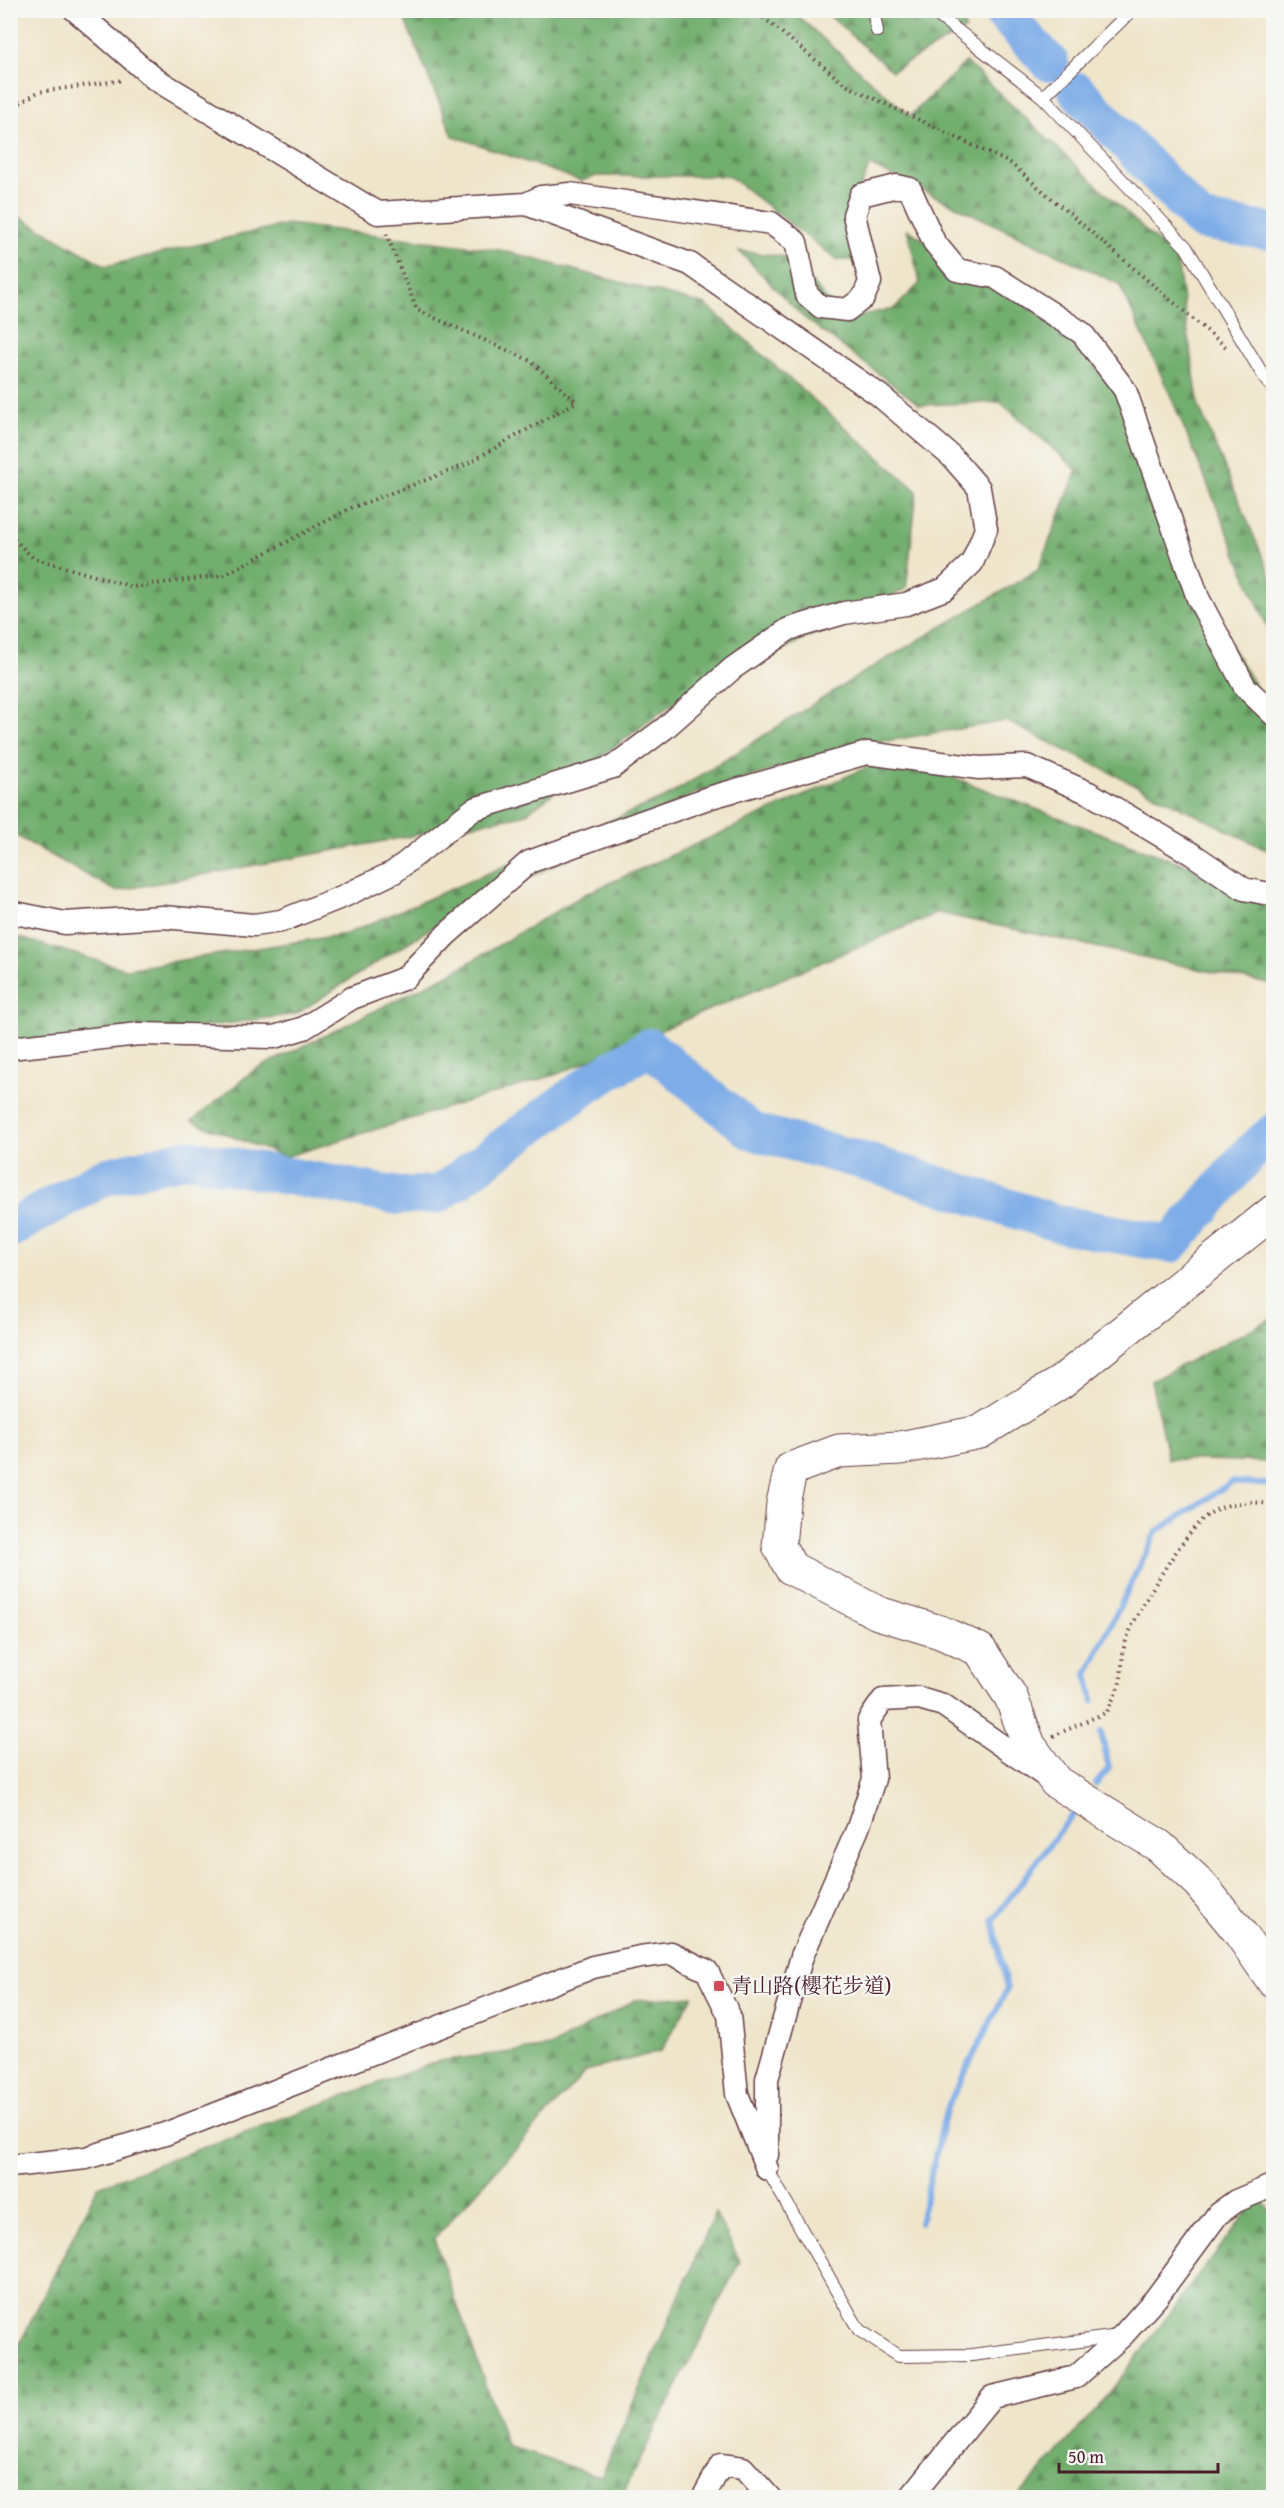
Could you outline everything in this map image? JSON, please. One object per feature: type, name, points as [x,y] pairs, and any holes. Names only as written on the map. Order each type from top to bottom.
[{"type":"street","points":[[75,10],[155,79],[378,213],[526,204],[541,197],[570,194],[771,222],[796,242],[807,295],[821,307],[847,310],[863,298],[870,282],[854,215],[861,195],[897,186],[910,189],[934,242],[957,270],[995,278],[1082,333],[1125,390],[1198,598],[1245,687],[1274,715]]},
{"type":"street","points":[[10,912],[65,923],[163,917],[254,925],[281,921],[394,872],[474,809],[613,767],[665,728],[733,668],[789,629],[844,613],[906,604],[945,589],[972,563],[986,528],[979,488],[951,456],[879,395],[690,264],[526,204]]},
{"type":"street","points":[[10,1048],[139,1034],[274,1037],[304,1028],[352,998],[405,978],[446,935],[529,862],[708,798],[867,753],[979,768],[1026,766],[1089,794],[1192,854],[1244,888],[1274,896]]},
{"type":"street","points":[[1056,1782],[1029,1745],[1011,1697],[980,1650],[940,1632],[878,1613],[791,1568],[779,1546],[783,1503],[790,1469],[839,1451],[900,1448],[980,1432],[1061,1382],[1274,1211]]},
{"type":"street","points":[[768,2169],[767,2079],[802,1956],[858,1828],[874,1779],[869,1720],[883,1700],[919,1698],[944,1705],[1056,1782],[1159,1846],[1212,1899],[1238,1930],[1274,1982]]},
{"type":"street","points":[[10,2166],[86,2158],[165,2134],[593,1967],[671,1953],[706,1971],[729,2015],[738,2094],[768,2169]]},
{"type":"street","points":[[910,2498],[992,2397],[1077,2377],[1123,2336],[1156,2298],[1218,2214],[1236,2201],[1274,2185]]},
{"type":"street","points":[[703,2498],[721,2465],[743,2468],[770,2498]]},
{"type":"lane","points":[[873,10],[877,31]]},
{"type":"lane","points":[[932,10],[1042,97],[1186,247],[1266,380],[1274,389]]},
{"type":"lane","points":[[1042,97],[1132,10]]},
{"type":"lane","points":[[768,2169],[859,2330],[898,2356],[972,2355],[1123,2336]]},
{"type":"path","points":[[754,10],[846,85],[1010,163],[1229,349]]},
{"type":"path","points":[[10,109],[38,92],[114,81],[155,79]]},
{"type":"path","points":[[10,535],[33,558],[133,587],[224,575],[351,508],[463,466],[576,402],[531,361],[417,310],[378,213]]},
{"type":"path","points":[[1029,1745],[1107,1712],[1120,1682],[1125,1643],[1137,1614],[1180,1547],[1204,1517],[1230,1504],[1254,1501],[1274,1505]]},
{"type":"green space","points":[[401,11],[792,11],[910,116],[966,62],[1177,260],[1199,407],[1273,581],[1273,641],[1169,392],[1119,284],[870,165],[854,202],[866,260],[837,260],[729,176],[597,176],[581,181],[453,136]]},
{"type":"green space","points":[[824,11],[954,11],[966,29],[892,71]]},
{"type":"green space","points":[[11,212],[106,266],[287,224],[500,250],[706,305],[917,491],[906,589],[672,704],[524,815],[116,891],[11,833]]},
{"type":"green space","points":[[907,229],[1111,363],[1179,559],[1273,716],[1273,853],[1006,721],[857,746],[696,793],[434,926],[296,1014],[39,1050],[11,1044],[10,935],[126,969],[346,934],[668,796],[861,674],[1038,570],[1077,470],[1000,402],[920,405],[802,316],[739,251],[788,257],[845,319],[895,308],[920,283]]},
{"type":"green space","points":[[894,755],[1158,855],[1273,893],[1273,985],[938,913],[555,1075],[285,1157],[192,1121],[253,1071],[455,971],[585,894]]},
{"type":"green space","points":[[1273,1318],[1273,1462],[1168,1459],[1151,1381]]},
{"type":"green space","points":[[693,1996],[661,2051],[586,2071],[434,2239],[507,2446],[601,2477],[715,2213],[740,2261],[621,2497],[11,2497],[11,2361],[98,2186],[439,2061],[550,2047],[635,2000]]},
{"type":"green space","points":[[1259,2196],[1273,2215],[1273,2497],[1017,2498],[1104,2400]]},
{"type":"waterway","points":[[1000,10],[1050,63]]},
{"type":"waterway","points":[[1077,91],[1201,221],[1274,232]]},
{"type":"waterway","points":[[10,1229],[104,1177],[187,1158],[399,1196],[439,1194],[590,1083],[649,1047],[751,1131],[867,1162],[1060,1224],[1171,1244],[1250,1153],[1274,1132]]},
{"type":"waterway","points":[[1093,1701],[1087,1674],[1156,1532],[1232,1482],[1274,1485]]},
{"type":"waterway","points":[[1096,1784],[1109,1768],[1101,1732]]},
{"type":"waterway","points":[[920,2223],[946,2110],[1007,1989],[993,1920],[1073,1814]]},
{"type":"place","name":"青山路(櫻花步道)","points":[[719,1986]]}]
